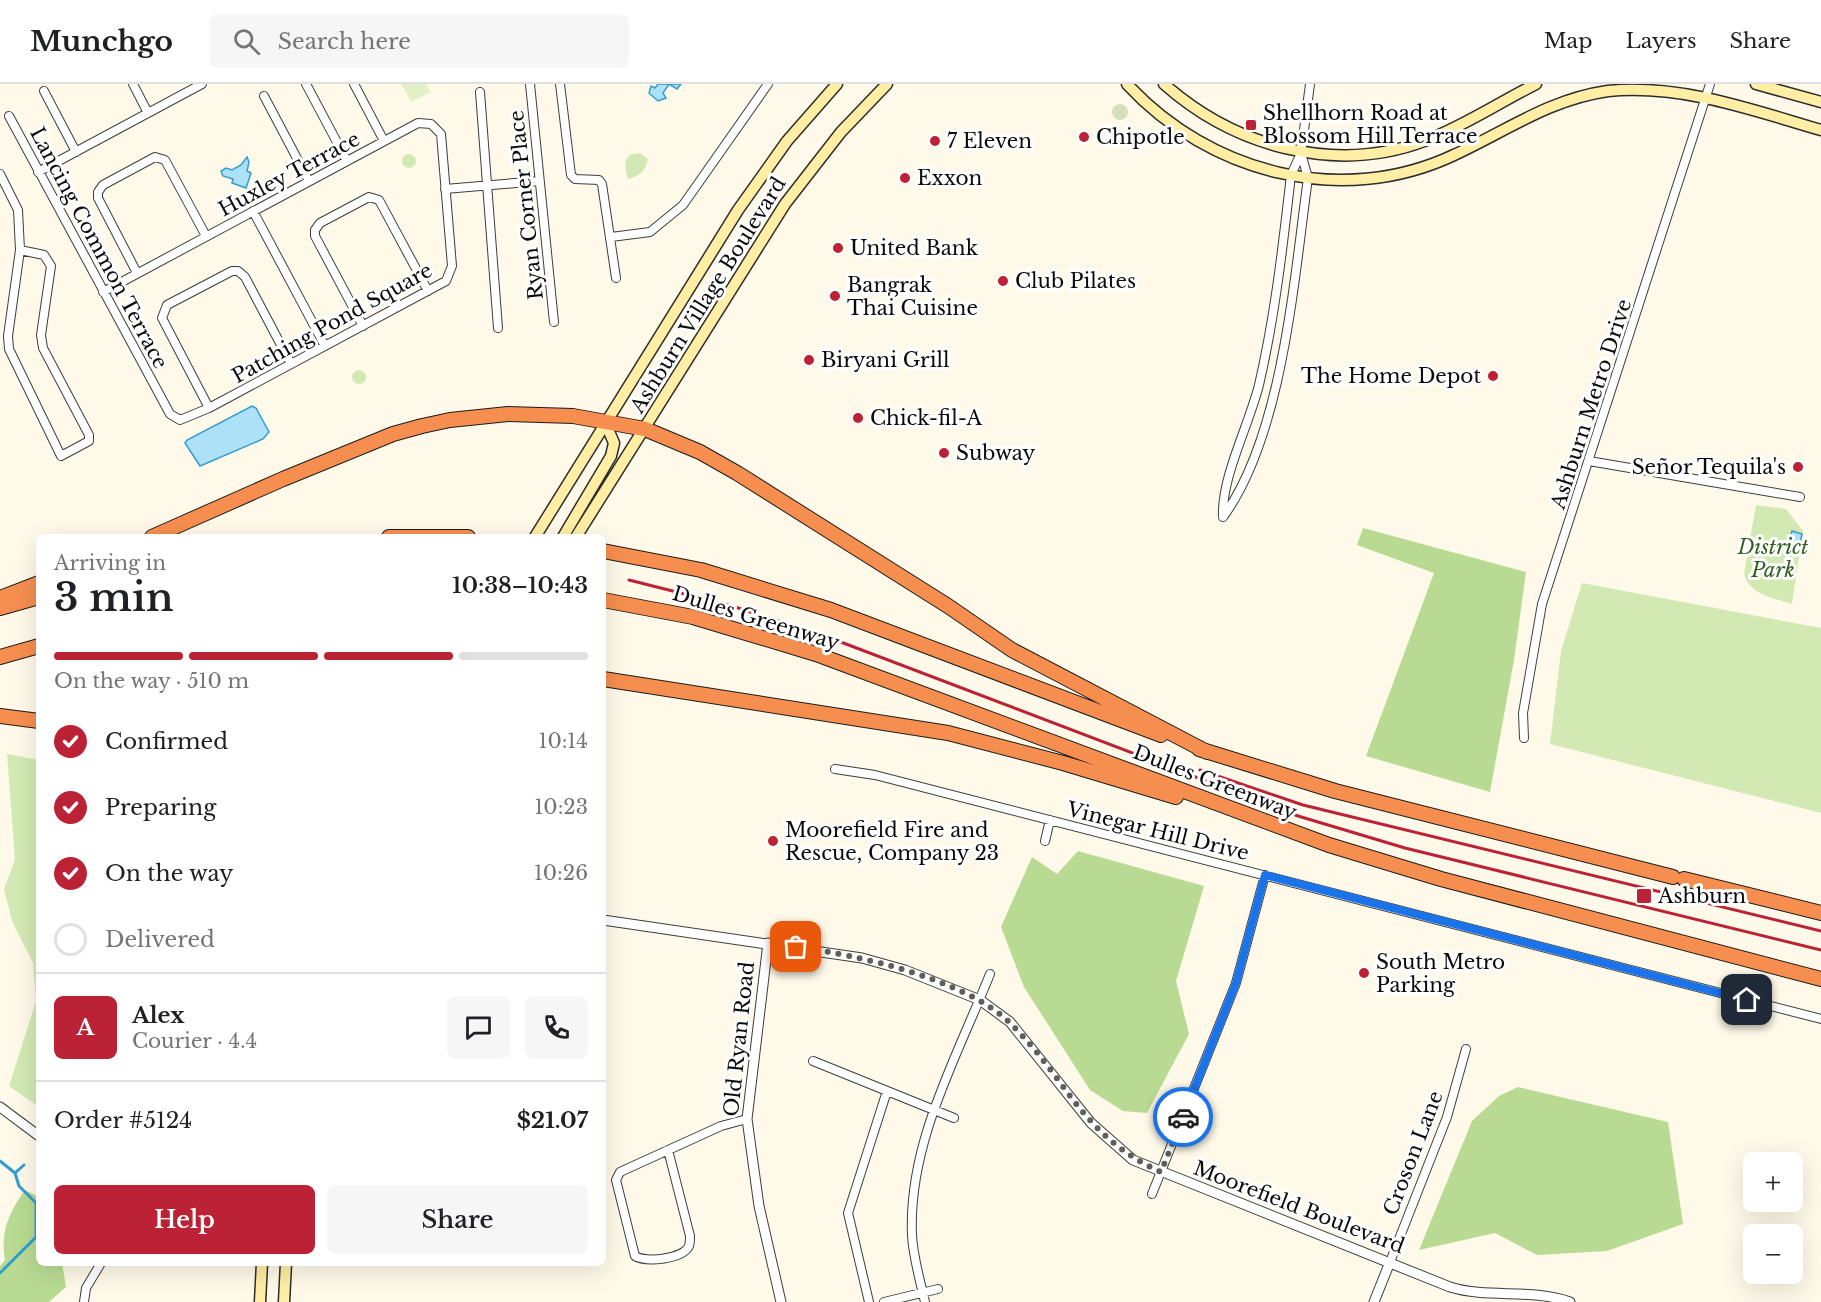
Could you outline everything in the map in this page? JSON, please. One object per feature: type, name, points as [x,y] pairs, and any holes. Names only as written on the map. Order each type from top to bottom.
[{"type":"highway","points":[[159,534],[283,479],[393,434],[422,426],[450,420],[508,414],[573,416],[645,429],[700,452],[737,473],[948,606],[1012,650],[1207,752]]},
{"type":"highway","name":"Dulles Greenway","points":[[606,552],[701,570],[831,610],[1207,752],[1335,791],[1821,913]]},
{"type":"highway","points":[[0,598],[36,583]]},
{"type":"highway","points":[[0,608],[36,598]]},
{"type":"highway","name":"Dulles Greenway","points":[[606,601],[693,616],[816,654],[1195,794],[1263,822],[1441,879],[1821,979]]},
{"type":"highway","points":[[0,657],[36,647]]},
{"type":"highway","points":[[606,679],[948,734],[1063,763],[1263,822]]},
{"type":"highway","points":[[0,716],[36,721]]},
{"type":"main road","name":"Ashburn Village Boulevard","points":[[537,534],[755,184],[787,141],[837,84]]},
{"type":"main road","name":"Ashburn Village Boulevard","points":[[578,534],[785,204],[841,132],[887,84]]},
{"type":"main road","points":[[1127,84],[1161,117],[1208,147],[1245,164],[1308,178],[1351,180],[1416,169],[1454,156],[1547,107],[1588,95],[1651,88],[1706,97],[1821,130]]},
{"type":"main road","points":[[1164,84],[1220,122],[1256,140],[1301,153],[1364,155],[1407,147],[1448,131],[1536,84]]},
{"type":"main road","points":[[1756,84],[1821,102]]},
{"type":"main road","points":[[565,534],[611,456],[614,443],[606,422]]},
{"type":"main road","points":[[260,1302],[262,1266]]},
{"type":"main road","points":[[284,1302],[286,1266]]},
{"type":"street","points":[[133,84],[148,113]]},
{"type":"street","points":[[306,84],[347,161]]},
{"type":"street","points":[[354,84],[384,141]]},
{"type":"street","name":"Ryan Corner Place","points":[[530,84],[554,322]]},
{"type":"street","points":[[560,84],[571,175],[575,179],[599,180],[602,184],[616,278]]},
{"type":"street","points":[[611,237],[650,232],[683,205],[768,84]]},
{"type":"street","points":[[1301,153],[1308,178],[1285,338],[1270,407],[1246,480],[1223,517],[1223,497],[1245,434],[1266,355],[1291,175],[1301,153],[1310,84]]},
{"type":"street","name":"Ashburn Metro Drive","points":[[1524,738],[1523,713],[1539,614],[1710,84]]},
{"type":"street","points":[[38,172],[198,85]]},
{"type":"street","points":[[44,91],[76,152]]},
{"type":"street","points":[[480,92],[498,328]]},
{"type":"street","points":[[264,96],[309,182]]},
{"type":"street","name":"Lancing Common Terrace","points":[[9,116],[160,396]]},
{"type":"street","name":"Huxley Terrace","points":[[103,292],[418,123],[435,127],[442,139],[445,189]]},
{"type":"street","points":[[137,273],[98,198],[98,192],[103,185],[155,157],[165,160],[206,236]]},
{"type":"street","points":[[0,174],[18,210],[20,250],[8,336],[9,349],[61,456],[85,445],[89,441],[89,435],[43,348],[41,335],[51,266],[44,255],[20,250]]},
{"type":"street","points":[[445,189],[539,180]]},
{"type":"street","name":"Patching Pond Square","points":[[160,396],[170,414],[180,420],[209,408],[446,281],[451,271],[445,189]]},
{"type":"street","points":[[363,326],[315,236],[315,230],[320,223],[369,197],[379,200],[428,291]]},
{"type":"street","points":[[253,211],[325,346]]},
{"type":"street","points":[[209,408],[162,318],[167,305],[232,271],[238,271],[244,277],[291,364]]},
{"type":"street","points":[[1589,461],[1800,497]]},
{"type":"street","name":"Vinegar Hill Drive","points":[[836,769],[875,775],[1821,1019]]},
{"type":"street","points":[[1045,841],[1050,820]]},
{"type":"street","points":[[1152,1194],[1236,983],[1265,875]]},
{"type":"street","name":"Old Ryan Road","points":[[606,920],[768,943],[747,1119],[759,1206],[781,1302]]},
{"type":"street","name":"Moorefield Boulevard","points":[[768,943],[814,949],[885,964],[980,1000],[1010,1022],[1091,1123],[1110,1143],[1133,1160],[1467,1292],[1538,1294],[1570,1302]]},
{"type":"street","points":[[925,1302],[912,1236],[913,1204],[918,1170],[935,1110],[990,974]]},
{"type":"street","name":"Croson Lane","points":[[1374,1302],[1447,1117],[1466,1048]]},
{"type":"street","points":[[813,1061],[954,1118]]},
{"type":"street","points":[[869,1302],[848,1213],[887,1091]]},
{"type":"street","points":[[0,1107],[36,1134]]},
{"type":"street","points":[[668,1150],[690,1236],[689,1246],[682,1253],[650,1261],[641,1260],[635,1256],[616,1180],[620,1172],[668,1150],[729,1123],[747,1119]]},
{"type":"street","points":[[84,1302],[86,1288],[99,1266]]},
{"type":"street","points":[[884,1302],[939,1289]]},
{"type":"green space","points":[[401,84],[426,84],[431,92],[411,102]]},
{"type":"green space","points":[[1120,104],[1128,112],[1120,120],[1112,112]]},
{"type":"green space","points":[[640,153],[648,159],[646,167],[639,175],[628,179],[627,158],[629,155]]},
{"type":"green space","points":[[409,154],[414,156],[416,161],[414,166],[409,168],[404,166],[402,161],[404,156]]},
{"type":"green space","points":[[359,370],[364,372],[366,377],[364,382],[359,384],[354,382],[352,377],[354,372]]},
{"type":"green space","name":"District Park","points":[[1756,505],[1786,509],[1803,531],[1792,604],[1757,591],[1747,581],[1744,574]]},
{"type":"green space","points":[[1363,528],[1526,572],[1514,660],[1490,792],[1366,756],[1434,573],[1357,545]]},
{"type":"green space","points":[[1582,583],[1821,628],[1821,813],[1550,744],[1561,651]]},
{"type":"green space","points":[[7,754],[36,759],[36,1001],[33,963],[12,921],[4,889],[15,860]]},
{"type":"green space","points":[[1078,851],[1204,886],[1176,981],[1189,1034],[1147,1113],[1123,1111],[1090,1090],[1024,987],[1001,927],[1032,857],[1057,874]]},
{"type":"green space","points":[[36,1001],[36,1105],[9,1086]]},
{"type":"green space","points":[[1518,1087],[1668,1122],[1683,1224],[1607,1251],[1537,1255],[1495,1233],[1419,1250],[1472,1121],[1499,1096]]},
{"type":"green space","points":[[25,1190],[36,1196],[36,1266],[62,1266],[66,1287],[49,1302],[0,1302],[0,1266],[5,1260],[5,1231],[14,1206]]},
{"type":"water","points":[[658,84],[669,84],[663,93],[666,98],[658,101],[649,93],[651,86],[655,88]]},
{"type":"water","points":[[669,84],[681,84],[677,89]]},
{"type":"water","points":[[247,157],[249,162],[247,171],[251,173],[246,188],[232,183],[233,179],[223,176],[221,171],[226,168],[232,170],[241,165]]},
{"type":"water","points":[[252,406],[256,408],[269,432],[263,439],[200,466],[185,443],[187,440]]},
{"type":"water","points":[[1792,531],[1802,534],[1799,548],[1788,545]]},
{"type":"waterway","points":[[0,1161],[15,1173],[24,1165]]},
{"type":"waterway","points":[[0,1273],[36,1237],[36,1203],[19,1186],[15,1173]]},
{"type":"railway","points":[[629,580],[732,606],[825,636],[1298,816],[1405,848],[1821,950]]},
{"type":"railway","points":[[1200,770],[1303,805],[1821,931]]},
{"type":"way so far","points":[[796,947],[885,964],[980,1000],[1010,1022],[1091,1123],[1110,1143],[1133,1160],[1161,1172],[1183,1117]]},
{"type":"place","name":"Shellhorn Road at Blossom Hill Terrace","points":[[1251,125]]},
{"type":"place","name":"Chipotle","points":[[1084,137]]},
{"type":"place","name":"7 Eleven","points":[[935,141]]},
{"type":"place","name":"Exxon","points":[[905,178]]},
{"type":"place","name":"United Bank","points":[[838,248]]},
{"type":"place","name":"Club Pilates","points":[[1003,281]]},
{"type":"place","name":"Bangrak Thai Cuisine","points":[[835,296]]},
{"type":"place","name":"Biryani Grill","points":[[809,360]]},
{"type":"place","name":"The Home Depot","points":[[1493,376]]},
{"type":"place","name":"Chick-fil-A","points":[[858,418]]},
{"type":"place","name":"Subway","points":[[944,453]]},
{"type":"place","name":"Señor Tequila's","points":[[1798,467]]},
{"type":"place","name":"Moorefield Fire and Rescue, Company 23","points":[[773,841]]},
{"type":"place","name":"Ashburn","points":[[1644,896]]},
{"type":"place","name":"South Metro Parking","points":[[1364,973]]},
{"type":"route","points":[[1183,1117],[1236,983],[1254,923],[1265,875],[1747,1000]]}]
